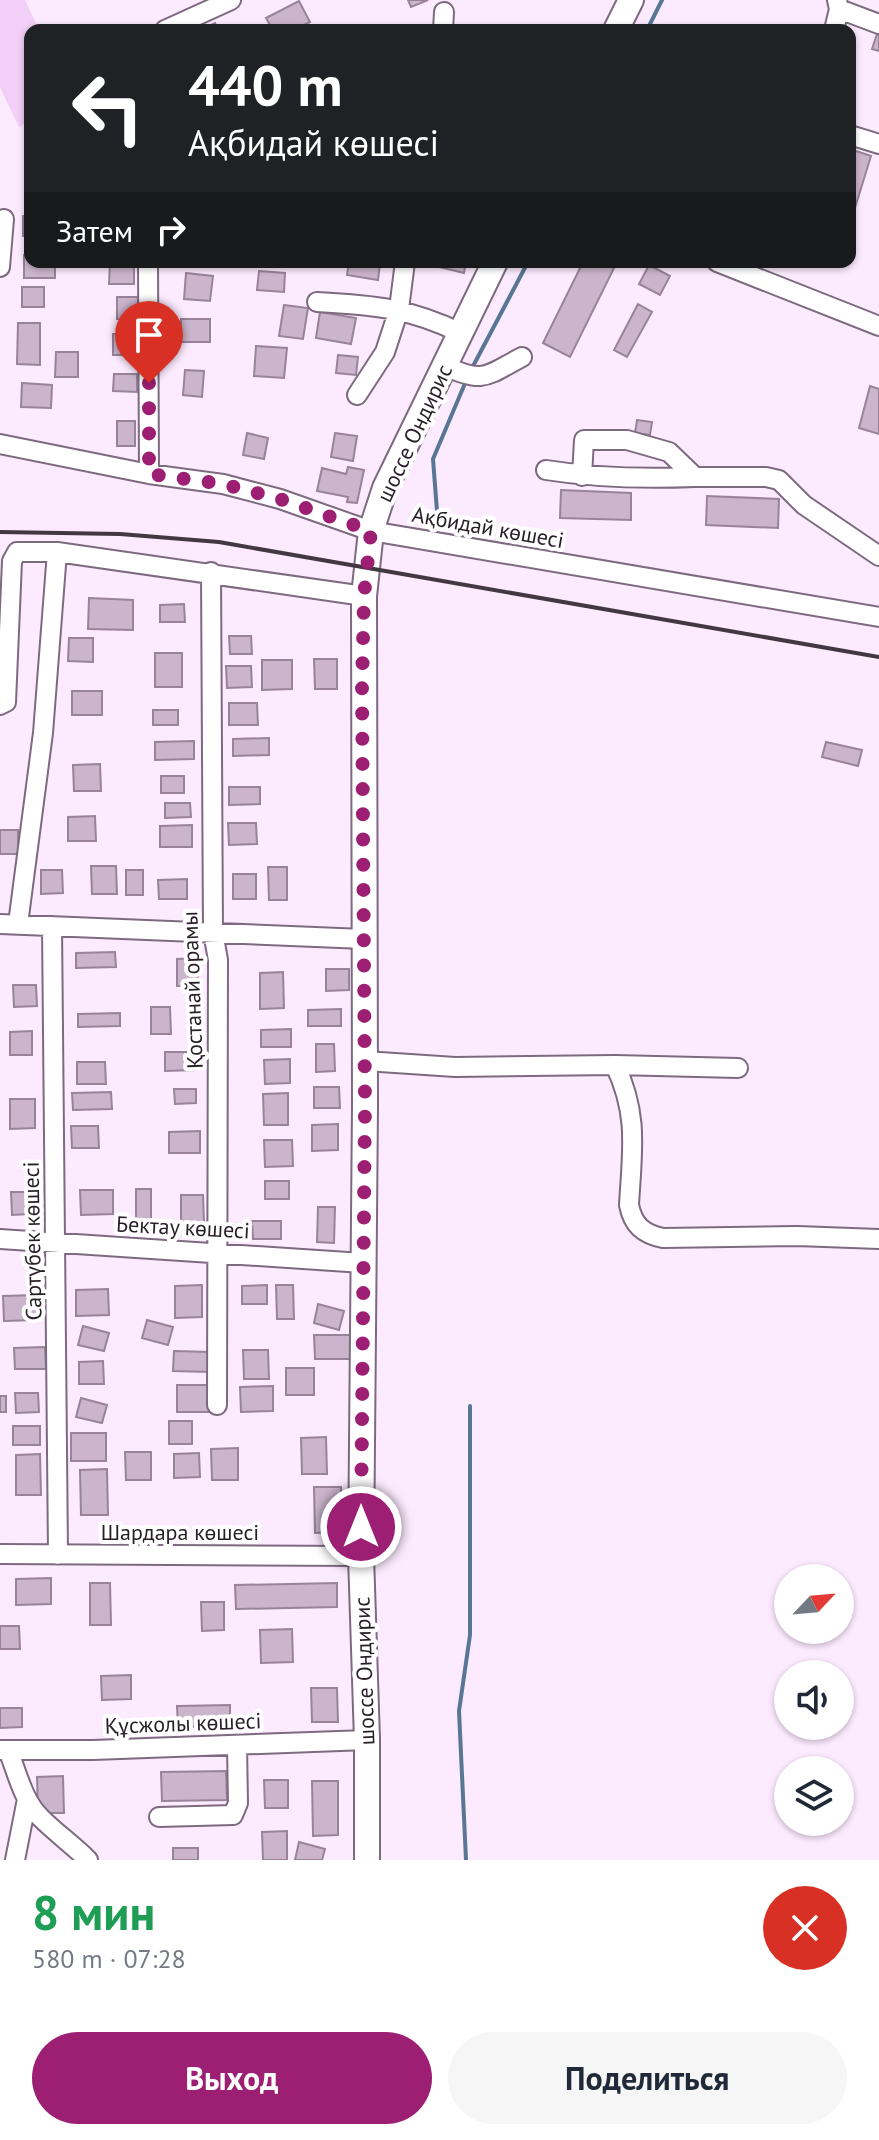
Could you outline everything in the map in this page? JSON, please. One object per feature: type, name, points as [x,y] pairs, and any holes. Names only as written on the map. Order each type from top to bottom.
[{"type":"main road","points":[[619,24],[631,0]]},
{"type":"main road","name":"шоссе Ондирис","points":[[367,1860],[361,1556],[365,1061],[364,596],[371,531],[385,488],[492,268]]},
{"type":"street","points":[[178,24],[231,0]]},
{"type":"street","points":[[838,5],[879,24]]},
{"type":"street","points":[[856,137],[879,144]]},
{"type":"street","points":[[0,267],[4,219]]},
{"type":"street","points":[[148,268],[149,474]]},
{"type":"street","points":[[357,395],[385,352],[399,309],[404,268]]},
{"type":"street","points":[[732,268],[879,326]]},
{"type":"street","points":[[317,302],[399,309],[461,333]]},
{"type":"street","points":[[445,366],[468,377],[480,378],[522,357]]},
{"type":"street","points":[[582,476],[584,440],[627,440],[669,452],[695,477]]},
{"type":"street","name":"Ақбидай көшесі","points":[[0,444],[149,474],[223,484],[280,499],[371,531],[879,617]]},
{"type":"street","points":[[546,470],[582,476],[650,479],[766,477],[779,480],[804,505],[879,556]]},
{"type":"street","points":[[0,705],[6,702],[12,561],[17,552],[57,552],[364,596]]},
{"type":"street","points":[[57,552],[43,733],[9,924],[364,939]]},
{"type":"street","name":"Қостанай орамы","points":[[211,572],[213,932],[218,960],[217,1405]]},
{"type":"street","name":"Сартүбек көшесі","points":[[52,926],[58,1555]]},
{"type":"street","points":[[365,1061],[455,1067],[615,1065],[738,1068]]},
{"type":"street","points":[[615,1065],[628,1091],[631,1107],[629,1205],[638,1227],[649,1235],[663,1238],[797,1236],[879,1239]]},
{"type":"street","name":"Бектау көшесі","points":[[0,1239],[363,1263]]},
{"type":"street","name":"Шардара көшесі","points":[[0,1554],[361,1556]]},
{"type":"street","name":"Құсжолы көшесі","points":[[4,1750],[367,1740]]},
{"type":"street","points":[[159,1817],[233,1815],[238,1803],[237,1745]]},
{"type":"street","points":[[4,1750],[39,1817],[65,1836],[88,1860]]},
{"type":"street","points":[[15,1860],[27,1799]]},
{"type":"shaded area","points":[[0,0],[25,0],[36,24],[24,24],[24,124],[19,127],[0,87]]},
{"type":"building","points":[[408,0],[428,0],[411,7]]},
{"type":"building","points":[[299,1],[310,22],[270,24],[266,18]]},
{"type":"building","points":[[879,35],[879,51],[872,49]]},
{"type":"building","points":[[856,151],[871,156],[856,205]]},
{"type":"building","points":[[24,268],[55,268],[55,278],[24,278]]},
{"type":"building","points":[[110,268],[134,268],[134,284],[109,284]]},
{"type":"building","points":[[348,268],[379,268],[378,280],[347,275]]},
{"type":"building","points":[[443,268],[465,268],[464,273]]},
{"type":"building","points":[[580,268],[614,268],[570,357],[543,343]]},
{"type":"building","points":[[647,268],[655,268],[670,276],[660,295],[639,284]]},
{"type":"building","points":[[259,271],[285,273],[284,292],[257,290]]},
{"type":"building","points":[[186,273],[213,276],[210,301],[184,299]]},
{"type":"building","points":[[22,287],[44,287],[44,307],[22,307]]},
{"type":"building","points":[[117,297],[138,297],[138,319],[117,319]]},
{"type":"building","points":[[638,304],[652,312],[627,357],[614,350]]},
{"type":"building","points":[[284,305],[308,308],[303,339],[279,336]]},
{"type":"building","points":[[320,312],[356,318],[351,344],[316,338]]},
{"type":"building","points":[[181,319],[210,319],[210,342],[181,342]]},
{"type":"building","points":[[18,323],[40,323],[40,365],[17,364]]},
{"type":"building","points":[[113,334],[136,334],[136,355],[113,355]]},
{"type":"building","points":[[256,346],[287,348],[284,378],[254,376]]},
{"type":"building","points":[[56,352],[78,352],[78,377],[55,377]]},
{"type":"building","points":[[338,355],[358,357],[356,375],[336,373]]},
{"type":"building","points":[[185,370],[204,371],[202,397],[183,395]]},
{"type":"building","points":[[114,374],[137,374],[137,392],[113,391]]},
{"type":"building","points":[[22,383],[52,385],[51,408],[21,407]]},
{"type":"building","points":[[870,386],[879,389],[879,434],[859,428]]},
{"type":"building","points":[[637,420],[652,422],[650,435],[635,433]]},
{"type":"building","points":[[117,421],[135,421],[135,446],[117,446]]},
{"type":"building","points":[[247,433],[268,438],[264,459],[243,455]]},
{"type":"building","points":[[335,433],[357,436],[353,461],[331,457]]},
{"type":"building","points":[[348,467],[364,470],[357,503],[347,502],[348,497],[317,491],[322,468],[346,474]]},
{"type":"building","points":[[561,490],[631,493],[631,520],[560,518]]},
{"type":"building","points":[[707,496],[779,499],[778,528],[706,525]]},
{"type":"building","points":[[89,598],[133,600],[133,630],[88,629]]},
{"type":"building","points":[[184,604],[185,622],[160,622],[160,605]]},
{"type":"building","points":[[229,636],[251,636],[252,654],[230,654]]},
{"type":"building","points":[[69,638],[93,638],[93,662],[68,661]]},
{"type":"building","points":[[155,653],[182,653],[182,687],[155,687]]},
{"type":"building","points":[[314,659],[337,659],[337,689],[315,689]]},
{"type":"building","points":[[262,660],[292,660],[292,689],[262,690]]},
{"type":"building","points":[[226,666],[251,666],[252,687],[227,688]]},
{"type":"building","points":[[72,691],[102,691],[102,715],[72,715]]},
{"type":"building","points":[[229,703],[257,703],[258,725],[229,725]]},
{"type":"building","points":[[153,710],[178,710],[178,725],[153,725]]},
{"type":"building","points":[[269,738],[269,755],[233,756],[233,739]]},
{"type":"building","points":[[194,741],[194,759],[155,760],[155,742]]},
{"type":"building","points":[[826,742],[862,750],[858,766],[822,757]]},
{"type":"building","points":[[100,764],[101,791],[74,791],[73,765]]},
{"type":"building","points":[[161,776],[184,776],[184,793],[161,793]]},
{"type":"building","points":[[229,787],[260,787],[260,804],[229,805]]},
{"type":"building","points":[[165,803],[190,803],[191,817],[165,818]]},
{"type":"building","points":[[95,816],[96,841],[68,841],[68,817]]},
{"type":"building","points":[[228,823],[256,823],[257,844],[229,845]]},
{"type":"building","points":[[192,825],[192,847],[160,847],[160,826]]},
{"type":"building","points":[[0,830],[18,830],[18,854],[0,854]]},
{"type":"building","points":[[91,866],[116,866],[117,894],[92,894]]},
{"type":"building","points":[[268,867],[287,867],[287,900],[269,900]]},
{"type":"building","points":[[41,870],[62,870],[63,893],[41,894]]},
{"type":"building","points":[[126,870],[143,870],[143,895],[126,895]]},
{"type":"building","points":[[233,874],[256,874],[256,899],[233,899]]},
{"type":"building","points":[[187,879],[187,899],[159,899],[158,880]]},
{"type":"building","points":[[115,952],[116,967],[76,968],[76,953]]},
{"type":"building","points":[[197,958],[198,985],[177,986],[177,959]]},
{"type":"building","points":[[326,969],[349,969],[349,990],[326,991]]},
{"type":"building","points":[[283,972],[284,1008],[260,1009],[260,973]]},
{"type":"building","points":[[13,985],[36,985],[37,1006],[14,1007]]},
{"type":"building","points":[[151,1007],[170,1007],[171,1034],[151,1034]]},
{"type":"building","points":[[341,1009],[341,1026],[308,1026],[308,1010]]},
{"type":"building","points":[[120,1013],[120,1026],[78,1027],[78,1014]]},
{"type":"building","points":[[291,1029],[291,1047],[261,1047],[261,1030]]},
{"type":"building","points":[[32,1031],[32,1055],[10,1055],[10,1032]]},
{"type":"building","points":[[316,1044],[334,1044],[335,1071],[316,1072]]},
{"type":"building","points":[[165,1052],[196,1052],[196,1070],[165,1071]]},
{"type":"building","points":[[290,1059],[290,1083],[265,1084],[264,1060]]},
{"type":"building","points":[[77,1062],[105,1062],[106,1084],[77,1084]]},
{"type":"building","points":[[314,1087],[339,1087],[340,1108],[314,1108]]},
{"type":"building","points":[[174,1089],[196,1089],[196,1103],[175,1104]]},
{"type":"building","points":[[111,1092],[112,1109],[73,1110],[72,1093]]},
{"type":"building","points":[[288,1093],[288,1125],[264,1125],[263,1094]]},
{"type":"building","points":[[10,1099],[35,1099],[35,1128],[10,1129]]},
{"type":"building","points":[[338,1124],[338,1150],[312,1151],[312,1125]]},
{"type":"building","points":[[71,1126],[98,1126],[99,1148],[72,1148]]},
{"type":"building","points":[[200,1131],[200,1153],[169,1153],[169,1132]]},
{"type":"building","points":[[264,1140],[292,1140],[293,1166],[265,1167]]},
{"type":"building","points":[[265,1181],[289,1181],[289,1199],[265,1199]]},
{"type":"building","points":[[136,1189],[151,1189],[151,1221],[136,1221]]},
{"type":"building","points":[[80,1190],[113,1190],[113,1214],[81,1215]]},
{"type":"building","points":[[11,1192],[29,1192],[30,1214],[12,1215]]},
{"type":"building","points":[[181,1195],[203,1195],[204,1223],[181,1223]]},
{"type":"building","points":[[318,1207],[335,1207],[334,1243],[317,1242]]},
{"type":"building","points":[[252,1221],[281,1221],[281,1239],[253,1239]]},
{"type":"building","points":[[202,1285],[202,1317],[175,1318],[175,1286]]},
{"type":"building","points":[[267,1285],[267,1304],[242,1304],[242,1286]]},
{"type":"building","points":[[276,1285],[293,1285],[294,1319],[277,1319]]},
{"type":"building","points":[[108,1289],[109,1315],[76,1316],[76,1290]]},
{"type":"building","points":[[36,1295],[37,1320],[4,1321],[3,1296]]},
{"type":"building","points":[[318,1304],[344,1311],[339,1330],[314,1323]]},
{"type":"building","points":[[147,1320],[173,1327],[168,1345],[142,1338]]},
{"type":"building","points":[[83,1326],[109,1333],[104,1351],[78,1345]]},
{"type":"building","points":[[314,1335],[351,1335],[351,1359],[315,1359]]},
{"type":"building","points":[[45,1347],[46,1369],[15,1369],[14,1348]]},
{"type":"building","points":[[243,1350],[268,1350],[269,1379],[244,1379]]},
{"type":"building","points":[[174,1351],[211,1352],[210,1372],[173,1371]]},
{"type":"building","points":[[103,1361],[104,1384],[79,1384],[79,1362]]},
{"type":"building","points":[[286,1368],[314,1368],[314,1395],[286,1395]]},
{"type":"building","points":[[177,1385],[210,1385],[211,1412],[177,1412]]},
{"type":"building","points":[[273,1386],[273,1411],[241,1412],[240,1387]]},
{"type":"building","points":[[15,1393],[38,1393],[39,1412],[16,1413]]},
{"type":"building","points":[[0,1396],[6,1396],[6,1412],[0,1412]]},
{"type":"building","points":[[81,1398],[107,1405],[102,1423],[76,1417]]},
{"type":"building","points":[[169,1421],[192,1421],[192,1444],[169,1444]]},
{"type":"building","points":[[13,1426],[40,1426],[40,1445],[13,1445]]},
{"type":"building","points":[[71,1433],[106,1433],[106,1461],[71,1461]]},
{"type":"building","points":[[326,1437],[327,1474],[302,1474],[301,1438]]},
{"type":"building","points":[[238,1448],[238,1480],[212,1480],[211,1449]]},
{"type":"building","points":[[125,1452],[151,1452],[151,1480],[126,1480]]},
{"type":"building","points":[[199,1453],[200,1477],[174,1478],[174,1454]]},
{"type":"building","points":[[40,1454],[41,1495],[16,1495],[16,1455]]},
{"type":"building","points":[[107,1469],[108,1515],[81,1515],[80,1470]]},
{"type":"building","points":[[314,1487],[341,1487],[342,1532],[315,1533]]},
{"type":"building","points":[[51,1578],[51,1604],[16,1605],[16,1579]]},
{"type":"building","points":[[90,1583],[110,1583],[111,1625],[90,1625]]},
{"type":"building","points":[[337,1583],[337,1607],[236,1609],[235,1585]]},
{"type":"building","points":[[201,1602],[224,1602],[224,1630],[202,1631]]},
{"type":"building","points":[[0,1626],[19,1626],[20,1649],[0,1649]]},
{"type":"building","points":[[292,1629],[293,1662],[261,1663],[260,1630]]},
{"type":"building","points":[[131,1675],[131,1699],[102,1700],[101,1676]]},
{"type":"building","points":[[311,1688],[337,1688],[338,1722],[312,1722]]},
{"type":"building","points":[[230,1705],[230,1726],[178,1727],[177,1706]]},
{"type":"building","points":[[0,1708],[22,1708],[22,1727],[0,1728]]},
{"type":"building","points":[[226,1771],[227,1800],[162,1801],[161,1772]]},
{"type":"building","points":[[63,1776],[64,1813],[38,1813],[37,1777]]},
{"type":"building","points":[[264,1780],[288,1780],[288,1808],[265,1808]]},
{"type":"building","points":[[312,1781],[338,1781],[338,1835],[313,1836]]},
{"type":"building","points":[[287,1831],[287,1860],[263,1860],[262,1832]]},
{"type":"building","points":[[299,1842],[325,1849],[322,1860],[295,1860]]},
{"type":"building","points":[[173,1848],[198,1848],[198,1860],[173,1860]]},
{"type":"waterway","points":[[650,24],[662,0]]},
{"type":"waterway","points":[[471,370],[525,268]]},
{"type":"waterway","points":[[438,524],[433,459],[466,381]]},
{"type":"waterway","points":[[466,1860],[459,1711],[470,1635],[470,1406]]},
{"type":"railway","points":[[0,532],[120,534],[219,542],[879,657]]},
{"type":"route","points":[[149,383],[149,474],[223,484],[280,499],[371,531],[364,596],[362,688],[365,1106],[361,1527]]}]
